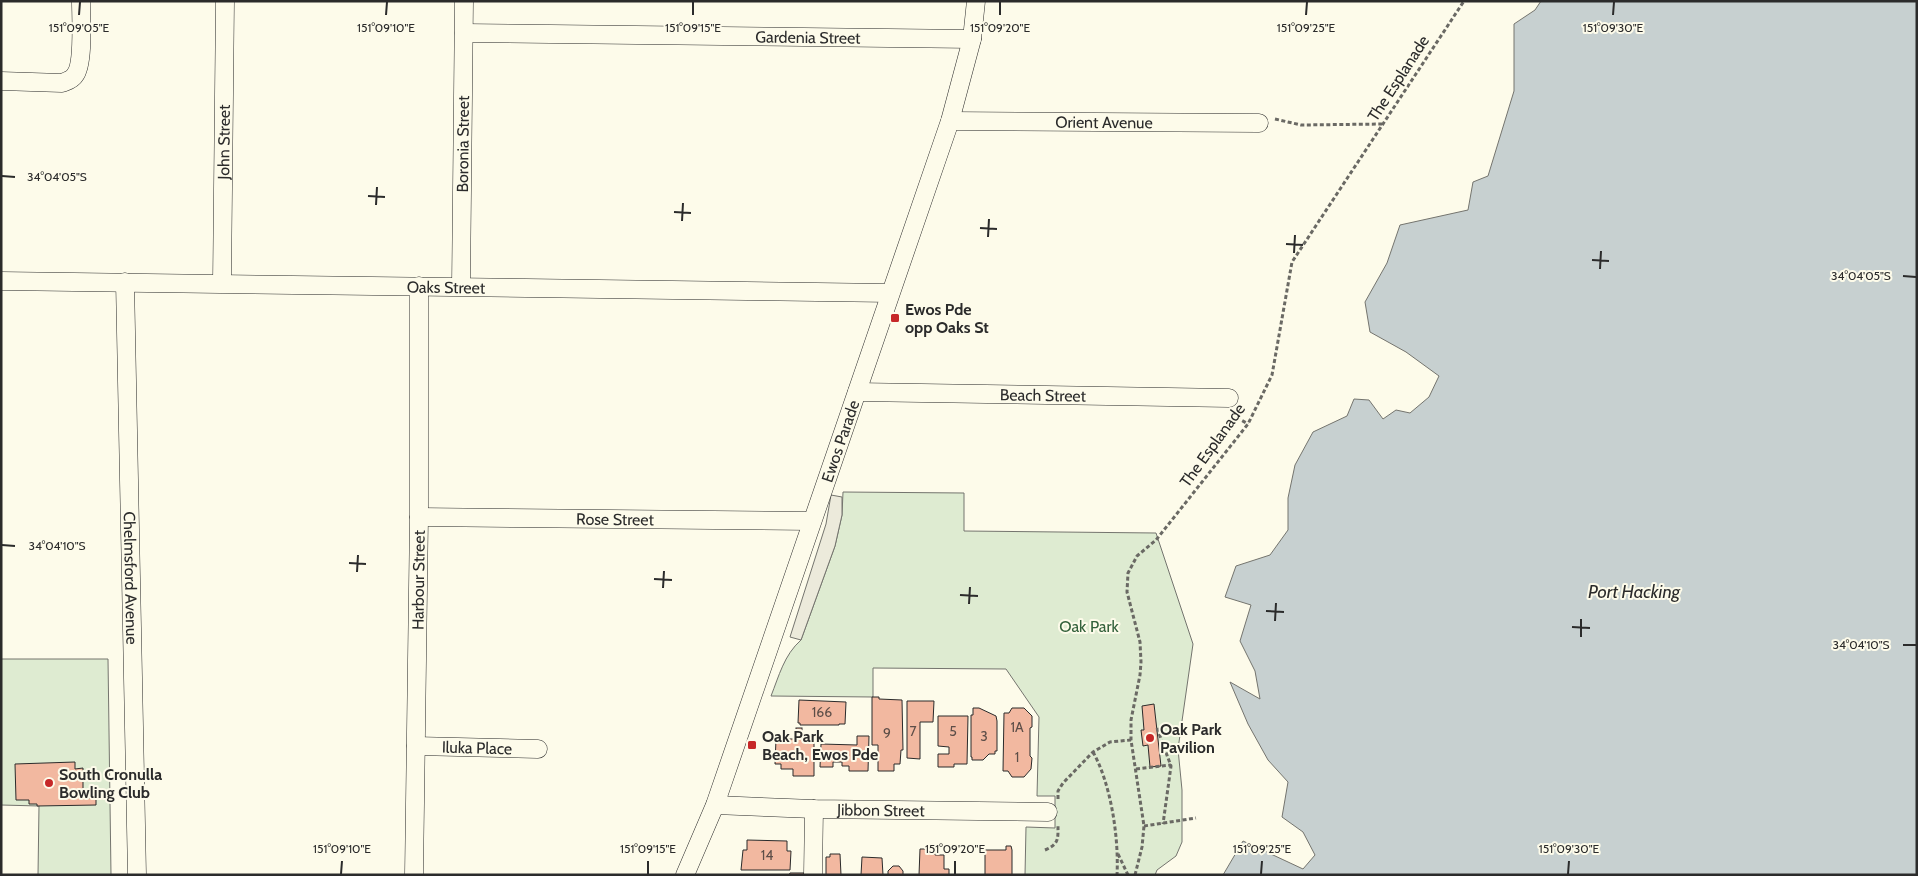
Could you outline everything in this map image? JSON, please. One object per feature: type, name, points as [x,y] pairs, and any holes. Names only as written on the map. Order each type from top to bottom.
[{"type":"street","points":[[1,81],[62,83],[76,75],[81,42],[81,1]]},
{"type":"street","name":"John Street","points":[[222,283],[225,1]]},
{"type":"street","name":"Boronia Street","points":[[461,286],[464,1]]},
{"type":"street","name":"Ewos Parade","points":[[685,875],[715,805],[950,120],[972,39],[976,1]]},
{"type":"street","name":"Gardenia Street","points":[[464,33],[972,39]]},
{"type":"street","name":"Orient Avenue","points":[[950,120],[1259,124]]},
{"type":"street","name":"Oaks Street","points":[[1,281],[890,293]]},
{"type":"street","name":"Chelmsford Avenue","points":[[125,282],[137,875]]},
{"type":"street","name":"Harbour Street","points":[[414,875],[419,286]]},
{"type":"street","name":"Beach Street","points":[[857,392],[1229,398]]},
{"type":"street","name":"Rose Street","points":[[418,517],[811,521]]},
{"type":"street","name":"Iluka Place","points":[[416,746],[538,749]]},
{"type":"street","name":"Jibbon Street","points":[[715,805],[814,809],[1054,811]]},
{"type":"street","points":[[813,875],[814,809]]},
{"type":"path","name":"The Esplanade","points":[[1135,875],[1142,847],[1144,826],[1131,740],[1131,720],[1141,662],[1140,642],[1127,592],[1128,573],[1137,556],[1156,540],[1248,424],[1272,375],[1292,262],[1464,1]]},
{"type":"path","points":[[1259,124],[1277,118],[1301,125],[1383,124]]},
{"type":"path","points":[[1157,728],[1171,765],[1163,824]]},
{"type":"path","points":[[1045,850],[1054,846],[1058,839],[1054,811],[1058,790],[1093,752],[1110,742],[1131,740]]},
{"type":"path","points":[[1093,752],[1106,785],[1115,831],[1117,875]]},
{"type":"path","points":[[1136,770],[1171,765]]},
{"type":"path","points":[[1144,826],[1196,818]]},
{"type":"path","points":[[1117,851],[1128,875]]},
{"type":"green space","name":"Oak Park","points":[[843,492],[964,493],[964,531],[1156,533],[1193,644],[1178,749],[1182,790],[1182,842],[1176,856],[1157,870],[1155,875],[1025,875],[1026,827],[1055,828],[1055,796],[1037,796],[1039,717],[1006,669],[873,668],[873,697],[771,696],[786,659],[801,640],[835,546],[842,515]]},
{"type":"green space","points":[[1,659],[108,659],[111,875],[38,875],[39,806],[1,805]]},
{"type":"shaded area","points":[[831,495],[842,497],[842,515],[835,546],[801,640],[790,637],[826,524]]},
{"type":"water","name":"Port Hacking","points":[[1541,1],[1917,1],[1917,875],[1223,875],[1243,841],[1303,869],[1315,855],[1303,832],[1282,817],[1288,782],[1268,760],[1248,724],[1230,682],[1260,699],[1255,671],[1240,641],[1251,605],[1225,597],[1236,566],[1270,555],[1288,530],[1288,498],[1295,465],[1313,432],[1347,416],[1354,399],[1369,400],[1383,419],[1396,410],[1410,413],[1429,397],[1439,376],[1406,352],[1370,332],[1365,302],[1387,263],[1400,225],[1468,210],[1473,182],[1488,176],[1514,91],[1514,24],[1535,10]]},
{"type":"building","points":[[872,697],[902,700],[903,750],[901,750],[900,764],[894,764],[894,771],[878,771],[878,745],[872,745]]},
{"type":"building","points":[[799,700],[846,702],[845,724],[800,725],[798,723]]},
{"type":"building","points":[[907,701],[934,701],[933,722],[920,722],[920,759],[907,758]]},
{"type":"building","name":"Oak Park Pavilion","points":[[1154,704],[1161,766],[1150,767],[1148,745],[1143,746],[1141,730],[1144,730],[1142,706]]},
{"type":"building","points":[[973,708],[979,708],[996,716],[997,721],[997,751],[995,751],[995,754],[989,754],[983,760],[972,760],[971,757],[971,715],[973,715]]},
{"type":"building","points":[[1012,708],[1024,708],[1032,716],[1032,727],[1030,728],[1031,769],[1024,777],[1012,777],[1008,771],[1003,771],[1004,713],[1009,713]]},
{"type":"building","points":[[938,716],[968,716],[967,764],[954,764],[954,767],[938,767],[938,754],[949,754],[949,747],[938,746]]},
{"type":"building","points":[[796,728],[802,728],[802,732],[796,732]]},
{"type":"building","points":[[857,736],[869,736],[868,771],[849,771],[849,766],[842,766],[842,762],[833,762],[833,767],[820,767],[821,744],[857,745]]},
{"type":"building","points":[[798,737],[814,737],[814,776],[793,776],[793,769],[781,769],[781,764],[775,764],[776,739],[797,739]]},
{"type":"building","name":"South Cronulla Bowling Club","points":[[75,762],[75,769],[83,768],[83,798],[96,798],[96,805],[37,806],[37,804],[29,804],[29,800],[16,800],[15,764]]},
{"type":"building","points":[[747,840],[787,841],[787,851],[791,851],[790,870],[741,870],[743,850],[747,850]]},
{"type":"building","points":[[1006,846],[1011,846],[1012,850],[1012,875],[985,875],[985,850],[1006,850]]},
{"type":"building","points":[[920,849],[935,849],[935,855],[944,855],[944,869],[949,869],[949,875],[919,875]]},
{"type":"building","points":[[830,854],[840,854],[841,875],[826,875],[826,857],[830,857]]},
{"type":"building","points":[[862,857],[882,858],[883,875],[861,875]]},
{"type":"building","points":[[893,866],[899,866],[903,871],[903,875],[888,875],[888,871]]},
{"type":"building","points":[[790,873],[804,873],[804,875],[789,875]]},
{"type":"place","name":"Ewos Pde opp Oaks St","points":[[895,318]]},
{"type":"place","name":"Oak Park Pavilion","points":[[1150,738]]},
{"type":"place","name":"Oak Park Beach, Ewos Pde","points":[[752,745]]},
{"type":"place","name":"South Cronulla Bowling Club","points":[[49,783]]}]
